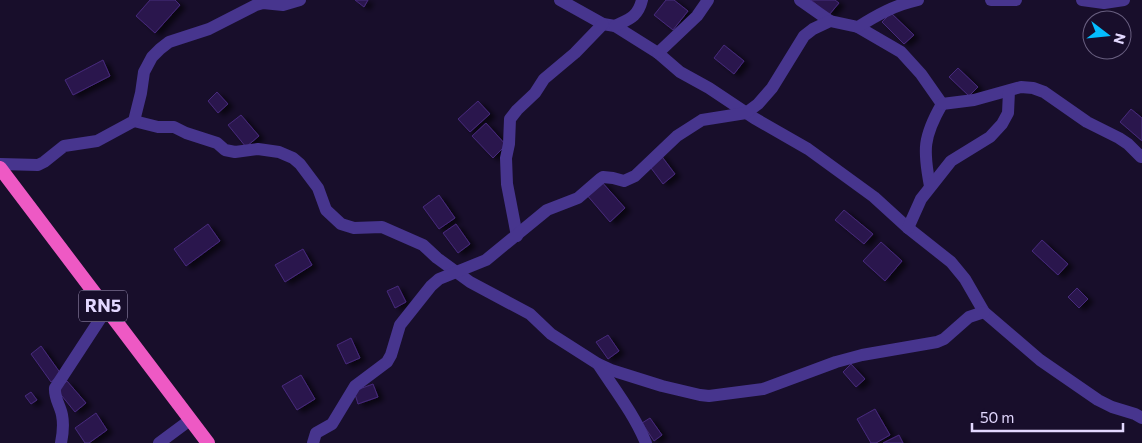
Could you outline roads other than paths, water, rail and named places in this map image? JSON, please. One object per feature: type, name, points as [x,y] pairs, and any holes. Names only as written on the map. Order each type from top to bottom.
[{"type":"highway","name":"RN5","points":[[0,166],[106,310],[208,443]]},
{"type":"street","points":[[134,120],[144,72],[152,57],[169,42],[209,29],[264,3],[282,5],[300,0]]},
{"type":"street","points":[[560,0],[609,25],[658,54],[680,72],[710,88],[746,113],[808,149],[874,197],[958,269],[984,312],[1040,360],[1112,407],[1140,414]]},
{"type":"street","points":[[517,236],[507,184],[506,158],[512,114],[535,93],[544,79],[609,25],[636,15],[642,0]]},
{"type":"street","points":[[658,54],[697,16],[708,0]]},
{"type":"street","points":[[800,0],[830,21],[858,27],[901,52],[921,74],[942,104]]},
{"type":"street","points":[[858,27],[885,11],[903,3],[918,0]]},
{"type":"street","points":[[991,0],[1016,0]]},
{"type":"street","points":[[1082,0],[1104,3],[1124,0]]},
{"type":"street","points":[[313,443],[316,433],[332,424],[355,386],[387,362],[400,325],[431,286],[440,279],[486,260],[547,210],[578,198],[600,179],[613,178],[624,181],[635,176],[670,142],[702,120],[746,113],[758,104],[772,88],[804,36],[830,21]]},
{"type":"street","points":[[942,104],[974,100],[1021,87],[1033,88],[1044,92],[1087,122],[1119,138],[1142,157]]},
{"type":"street","points":[[908,228],[930,186],[951,161],[994,134],[1002,124],[1008,113],[1009,91]]},
{"type":"street","points":[[930,186],[925,160],[925,146],[928,132],[942,104]]},
{"type":"street","points":[[0,166],[38,165],[64,146],[97,141],[134,120],[158,127],[174,127],[216,143],[225,150],[235,152],[258,149],[279,152],[293,158],[300,164],[318,188],[326,210],[341,224],[354,228],[382,227],[423,245],[437,258],[480,289],[530,314],[551,334],[598,364],[662,386],[700,395],[709,396],[763,389],[836,362],[896,348],[937,342],[944,339],[969,317],[984,312]]},
{"type":"street","points":[[61,443],[63,422],[59,402],[54,395],[55,388],[106,310]]},
{"type":"street","points":[[598,364],[612,382],[640,427],[646,443]]},
{"type":"street","points":[[159,443],[190,420]]}]
